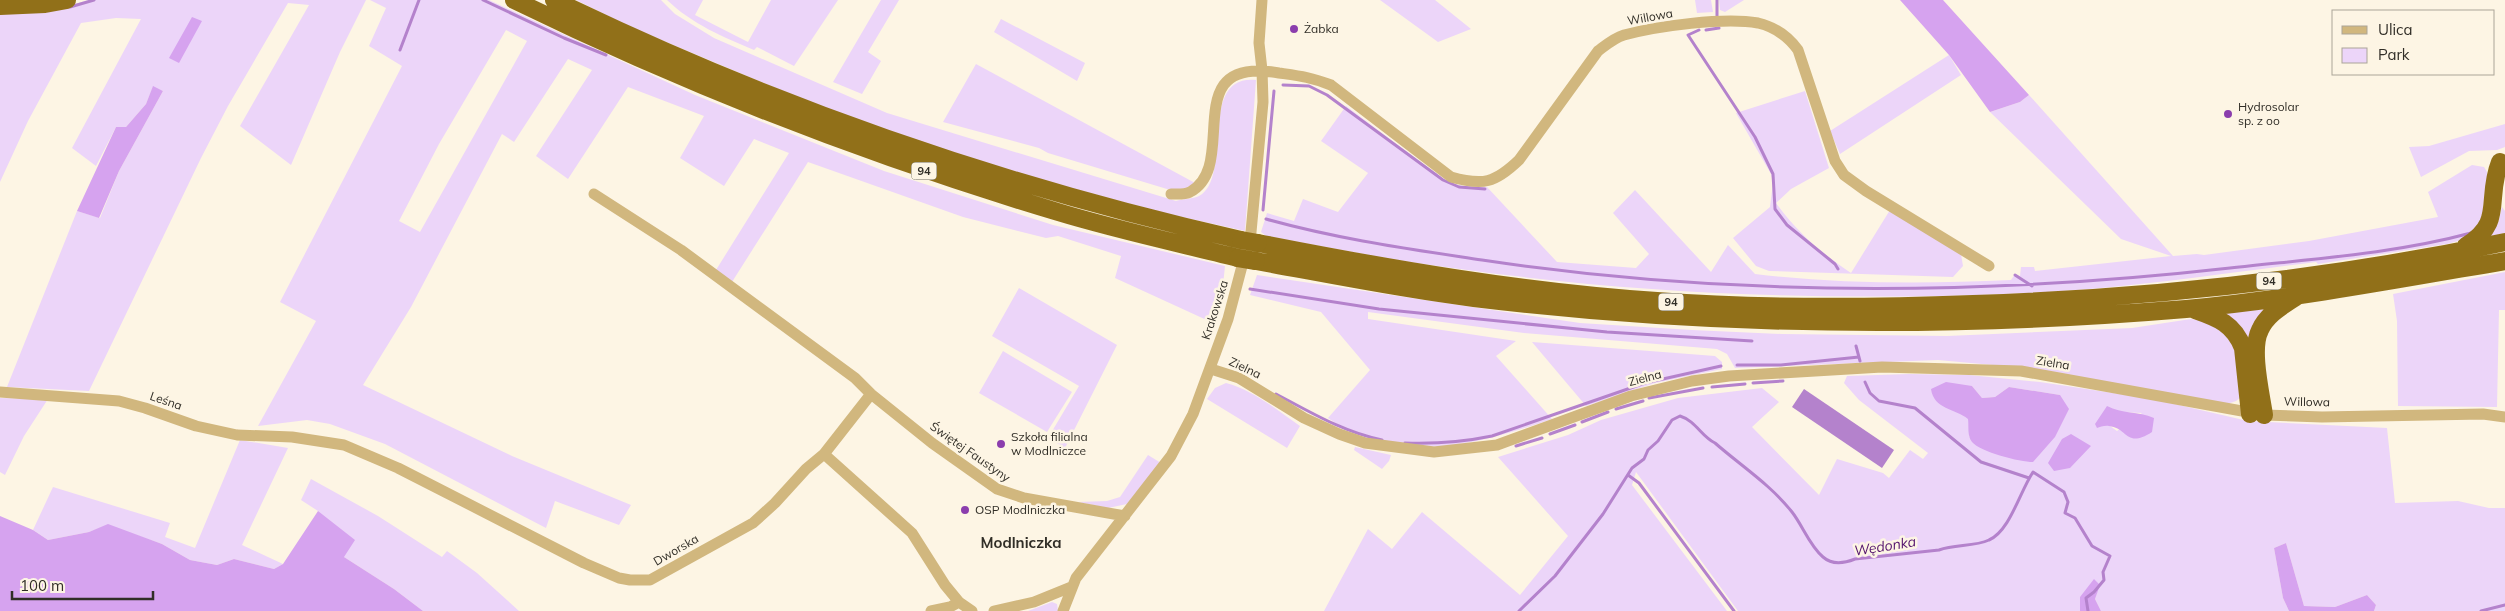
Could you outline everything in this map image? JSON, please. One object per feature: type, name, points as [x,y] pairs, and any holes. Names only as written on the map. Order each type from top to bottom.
[{"type":"highway","points":[[0,6],[45,4],[67,0]]},
{"type":"highway","name":"94","points":[[514,0],[629,54],[737,101],[831,138],[926,171],[1060,213],[1238,258],[1470,298],[1577,310],[1723,320],[1880,324],[2021,320],[2189,308],[2300,294],[2505,261]]},
{"type":"highway","name":"94","points":[[554,0],[727,79],[934,157],[1160,222],[1249,242],[1332,258],[1540,290],[1714,305],[1863,309],[2088,300],[2309,277],[2449,255],[2505,242]]},
{"type":"highway","points":[[2503,163],[2505,201]]},
{"type":"highway","points":[[2449,255],[2478,241],[2491,228],[2497,216],[2495,180],[2503,163]]},
{"type":"highway","points":[[2257,415],[2259,331],[2272,314],[2300,294]]},
{"type":"highway","points":[[2189,308],[2224,322],[2239,339],[2243,348],[2257,415]]},
{"type":"street","name":"Krakowska","points":[[1071,587],[1171,456],[1193,414],[1211,369],[1242,270],[1251,232],[1263,102],[1262,70],[1258,43],[1262,0]]},
{"type":"street","name":"Willowa","points":[[1262,70],[1310,76],[1331,85],[1451,177],[1471,182],[1490,181],[1503,176],[1519,160],[1598,51],[1611,41],[1624,35],[1699,23],[1733,21],[1759,24],[1780,31],[1790,38],[1798,50],[1835,161],[1844,175],[1866,191],[1989,266]]},
{"type":"street","points":[[1171,194],[1188,193],[1199,186],[1207,175],[1211,163],[1214,111],[1217,98],[1226,82],[1249,72],[1262,70]]},
{"type":"street","name":"Świętej Faustyny","points":[[594,194],[681,250],[749,298],[855,378],[871,394],[932,443],[997,489],[1009,495],[1125,516]]},
{"type":"street","name":"Zielna","points":[[1211,369],[1239,378],[1304,418],[1338,434],[1365,443],[1434,452],[1497,445],[1631,396],[1692,381],[1729,376],[1882,367],[1956,368],[2021,371],[2111,386]]},
{"type":"street","name":"Willowa","points":[[2111,386],[2257,415],[2322,417],[2483,414],[2505,417]]},
{"type":"street","name":"Leśna","points":[[0,392],[119,401],[196,426],[237,435],[292,437],[322,441]]},
{"type":"street","name":"Dworska","points":[[322,441],[344,445],[367,453],[584,563],[619,578],[650,580],[753,523],[775,503],[806,469],[824,454],[871,394]]},
{"type":"street","points":[[824,454],[912,533],[938,576],[959,602],[972,611]]},
{"type":"street","points":[[994,611],[1034,602],[1071,587],[1068,609]]},
{"type":"street","points":[[931,611],[950,607],[959,602]]},
{"type":"green space","points":[[88,0],[366,0],[340,52],[291,165],[240,126],[309,5],[288,3],[228,106],[201,158],[89,391],[7,387],[77,211],[100,218],[119,171],[163,91],[153,87],[146,104],[126,127],[116,127],[96,166],[72,148],[141,19],[116,18],[81,23],[28,121],[0,182],[0,13],[72,5]]},
{"type":"green space","points":[[370,0],[489,0],[695,95],[884,171],[1053,225],[1225,266],[1223,285],[1211,322],[1115,278],[1121,256],[1058,236],[1046,238],[963,217],[808,162],[732,282],[716,270],[789,153],[754,139],[724,186],[680,158],[704,116],[628,87],[568,179],[536,156],[592,70],[568,59],[514,142],[502,134],[411,307],[363,385],[512,456],[631,505],[619,525],[555,501],[546,528],[385,444],[330,424],[307,420],[258,426],[316,321],[280,302],[402,66],[369,46],[386,8]],"holes":[[[506,30],[527,41],[420,232],[399,221],[439,144]]]},
{"type":"green space","points":[[576,0],[661,0],[675,14],[714,38],[887,113],[1176,201],[1199,196],[1209,186],[1217,150],[1221,109],[1227,93],[1238,83],[1256,80],[1245,231],[1168,214],[999,169],[823,108],[628,26]]},
{"type":"green space","points":[[667,0],[703,0],[695,15],[748,42],[771,0],[838,0],[794,66],[757,47],[754,50],[708,29],[677,9]]},
{"type":"green space","points":[[881,0],[899,0],[868,52],[881,61],[862,94],[833,82]]},
{"type":"green space","points":[[1380,0],[1435,0],[1471,29],[1438,42]]},
{"type":"green space","points":[[1695,0],[1711,0],[1713,12],[1697,13]]},
{"type":"green space","points":[[1719,0],[1744,0],[1725,12],[1720,10]]},
{"type":"green space","points":[[1001,19],[1085,63],[1077,81],[994,32]]},
{"type":"green space","points":[[1949,55],[1961,75],[1840,154],[1830,131]]},
{"type":"green space","points":[[976,64],[1195,183],[1181,191],[1167,189],[1048,153],[1039,148],[943,122]]},
{"type":"green space","points":[[1805,91],[1829,168],[1791,189],[1776,203],[1784,214],[1810,241],[1851,273],[1890,210],[1961,254],[1963,266],[1953,277],[1769,271],[1756,266],[1733,238],[1770,207],[1773,183],[1771,174],[1736,113]]},
{"type":"green space","points":[[2029,95],[2173,256],[2204,255],[2309,241],[2438,217],[2428,192],[2472,165],[2484,167],[2489,177],[2491,195],[2489,204],[2469,238],[2447,244],[2318,264],[2316,262],[2148,283],[2081,290],[1973,295],[1826,296],[1679,291],[1606,285],[1533,278],[1411,262],[1266,236],[1261,232],[1267,213],[1294,221],[1303,199],[1338,212],[1368,173],[1321,141],[1346,106],[1444,180],[1461,186],[1487,187],[1557,262],[1636,268],[1649,254],[1613,213],[1635,190],[1711,272],[1728,245],[1755,274],[1819,280],[1883,282],[2011,280],[2015,274],[2020,276],[2021,267],[2034,267],[2035,271],[2171,256],[2121,239],[1990,112],[2020,102]]},
{"type":"green space","points":[[2505,124],[2505,147],[2497,150],[2469,151],[2421,177],[2409,147],[2429,146]]},
{"type":"green space","points":[[2502,207],[2505,211],[2505,233],[2489,237],[2498,223]]},
{"type":"green space","points":[[2505,272],[2505,310],[2499,310],[2497,407],[2398,406],[2397,321],[2393,294]]},
{"type":"green space","points":[[1257,275],[1580,323],[1692,330],[1782,334],[1947,336],[2132,328],[2191,319],[2212,321],[2232,335],[2241,364],[2241,397],[2227,404],[2036,369],[1938,360],[1735,368],[1727,354],[1717,349],[1524,333],[1368,312],[1368,319],[1516,341],[1496,356],[1552,419],[1467,443],[1438,447],[1410,447],[1382,443],[1354,433],[1328,418],[1370,370],[1321,312],[1250,295]]},
{"type":"green space","points":[[1019,288],[1117,345],[1065,448],[1048,438],[1079,386],[992,336]]},
{"type":"green space","points":[[2272,308],[2246,349],[2218,314]]},
{"type":"green space","points":[[1532,342],[1715,356],[1722,362],[1722,369],[1655,383],[1586,406]]},
{"type":"green space","points":[[1003,351],[1072,392],[1047,432],[979,393]]},
{"type":"green space","points":[[1969,375],[2040,382],[2153,399],[2248,421],[2387,428],[2395,503],[2458,501],[2489,508],[2505,508],[2505,611],[2374,611],[2376,605],[2367,595],[2335,607],[2304,606],[2286,543],[2274,548],[2283,598],[2289,611],[2101,611],[2095,599],[2099,585],[2080,597],[2080,611],[1738,611],[1636,472],[1632,485],[1727,611],[1324,611],[1368,529],[1392,549],[1422,512],[1520,595],[1568,536],[1498,457],[1568,435],[1601,420],[1678,398],[1762,388],[1779,402],[1752,427],[1819,495],[1837,459],[1883,473],[1889,478],[1910,450],[1923,459],[1928,453],[1859,400],[1844,383],[1847,376]],"holes":[[[1972,386],[1982,398],[1995,397],[2009,387],[2060,395],[1969,437],[1969,419],[1962,413]],[[2118,412],[2142,413],[2117,431],[2110,426]]]},
{"type":"green space","points":[[1226,383],[1255,395],[1300,426],[1287,448],[1207,399],[1215,388]]},
{"type":"green space","points":[[0,398],[48,399],[24,436],[5,475],[0,472]]},
{"type":"green space","points":[[240,440],[288,448],[242,545],[283,564],[274,569],[234,559],[217,565],[190,560],[162,544],[108,525],[89,532],[48,540],[33,530],[53,487],[170,523],[165,537],[195,548]]},
{"type":"green space","points":[[1355,447],[1391,455],[1389,461],[1382,469],[1354,450]]},
{"type":"green space","points":[[1148,455],[1161,463],[1127,504],[1108,508],[1078,502],[1107,501],[1120,497]]},
{"type":"green space","points":[[311,479],[378,516],[442,557],[447,551],[477,573],[519,611],[423,611],[394,589],[344,557],[318,511],[301,500]]},
{"type":"green space","points":[[1052,602],[1057,604],[1058,611],[1028,611]]},
{"type":"shaded area","points":[[1900,0],[1943,0],[2029,95],[2020,102],[1990,112],[1949,55]]},
{"type":"shaded area","points":[[192,17],[202,21],[179,63],[169,58]]},
{"type":"shaded area","points":[[153,86],[163,91],[119,171],[99,218],[77,211],[116,127],[126,127],[146,104]]},
{"type":"shaded area","points":[[1946,382],[1972,386],[1982,398],[1995,397],[2009,387],[2060,395],[2069,409],[2055,437],[2033,462],[2027,462],[1991,453],[1976,446],[1969,437],[1968,419],[1941,405],[1933,396],[1931,389]]},
{"type":"shaded area","points":[[1804,389],[1894,450],[1882,468],[1792,407]]},
{"type":"shaded area","points":[[2107,406],[2154,418],[2152,432],[2137,439],[2115,428],[2106,426],[2097,428],[2095,424]]},
{"type":"shaded area","points":[[2071,434],[2091,446],[2070,468],[2054,471],[2048,463],[2062,439]]},
{"type":"shaded area","points":[[318,511],[355,540],[344,557],[394,589],[423,611],[0,611],[0,516],[33,530],[48,540],[89,532],[108,524],[162,544],[190,560],[217,565],[234,559],[274,569],[283,564]]},
{"type":"shaded area","points":[[2286,543],[2304,606],[2335,607],[2367,595],[2376,605],[2374,611],[2289,611],[2283,598],[2274,548]]},
{"type":"shaded area","points":[[2094,579],[2100,585],[2095,599],[2101,611],[2080,611],[2080,597]]},
{"type":"waterway","points":[[70,7],[94,0]]},
{"type":"waterway","points":[[400,50],[419,0]]},
{"type":"waterway","points":[[483,0],[564,38],[606,55]]},
{"type":"waterway","points":[[1717,0],[1717,16]]},
{"type":"waterway","points":[[1706,30],[1719,28]]},
{"type":"waterway","points":[[1699,30],[1688,35],[1755,137],[1773,174],[1775,209],[1787,225],[1835,264],[1838,269]]},
{"type":"waterway","points":[[1283,85],[1309,86],[1327,95],[1443,180],[1459,187],[1485,189]]},
{"type":"waterway","points":[[1263,210],[1274,91]]},
{"type":"waterway","points":[[1266,219],[1374,243],[1575,272],[1668,281],[1856,288],[1949,288],[2137,277],[2382,251],[2471,233]]},
{"type":"waterway","points":[[2015,275],[2032,286]]},
{"type":"waterway","points":[[1250,289],[1379,309],[1607,332],[1752,341]]},
{"type":"waterway","points":[[1856,346],[1860,361]]},
{"type":"waterway","points":[[1737,365],[1781,365],[1859,357]]},
{"type":"waterway","points":[[1405,443],[1449,442],[1492,436],[1645,383],[1721,366]]},
{"type":"waterway","points":[[1753,383],[1783,381]]},
{"type":"waterway","points":[[1865,382],[1870,393],[1879,401],[1915,408],[1981,462],[2029,478]]},
{"type":"waterway","points":[[1712,387],[1745,384]]},
{"type":"waterway","points":[[1649,398],[1703,388]]},
{"type":"waterway","points":[[1276,394],[1340,427],[1382,440]]},
{"type":"waterway","points":[[1616,409],[1643,401]]},
{"type":"waterway","points":[[1582,422],[1608,412]]},
{"type":"waterway","name":"Wędonka","points":[[1519,611],[1555,576],[1603,514],[1632,468],[1644,459],[1648,450],[1658,441],[1672,420],[1680,416],[1690,421],[1706,437],[1775,493],[1792,512],[1818,552],[1827,560],[1834,562],[1939,550],[1977,544],[1989,540],[2009,520],[2033,472],[2064,492],[2068,502],[2065,513],[2075,518],[2092,546],[2110,556],[2103,572],[2104,580],[2086,598],[2088,611]]},
{"type":"waterway","points":[[1550,434],[1575,425]]},
{"type":"waterway","points":[[1516,446],[1542,438]]},
{"type":"waterway","points":[[1628,475],[1639,483],[1734,611]]},
{"type":"waterway","name":"Wędonka","points":[[2481,611],[2505,605]]},
{"type":"place","name":"Żabka","points":[[1294,29]]},
{"type":"place","name":"Hydrosolar sp. z oo","points":[[2228,114]]},
{"type":"place","name":"Szkoła filialna w Modlniczce","points":[[1001,444]]},
{"type":"place","name":"OSP Modlniczka","points":[[965,510]]},
{"type":"district","name":"Modlniczka","points":[[1021,543]]}]
